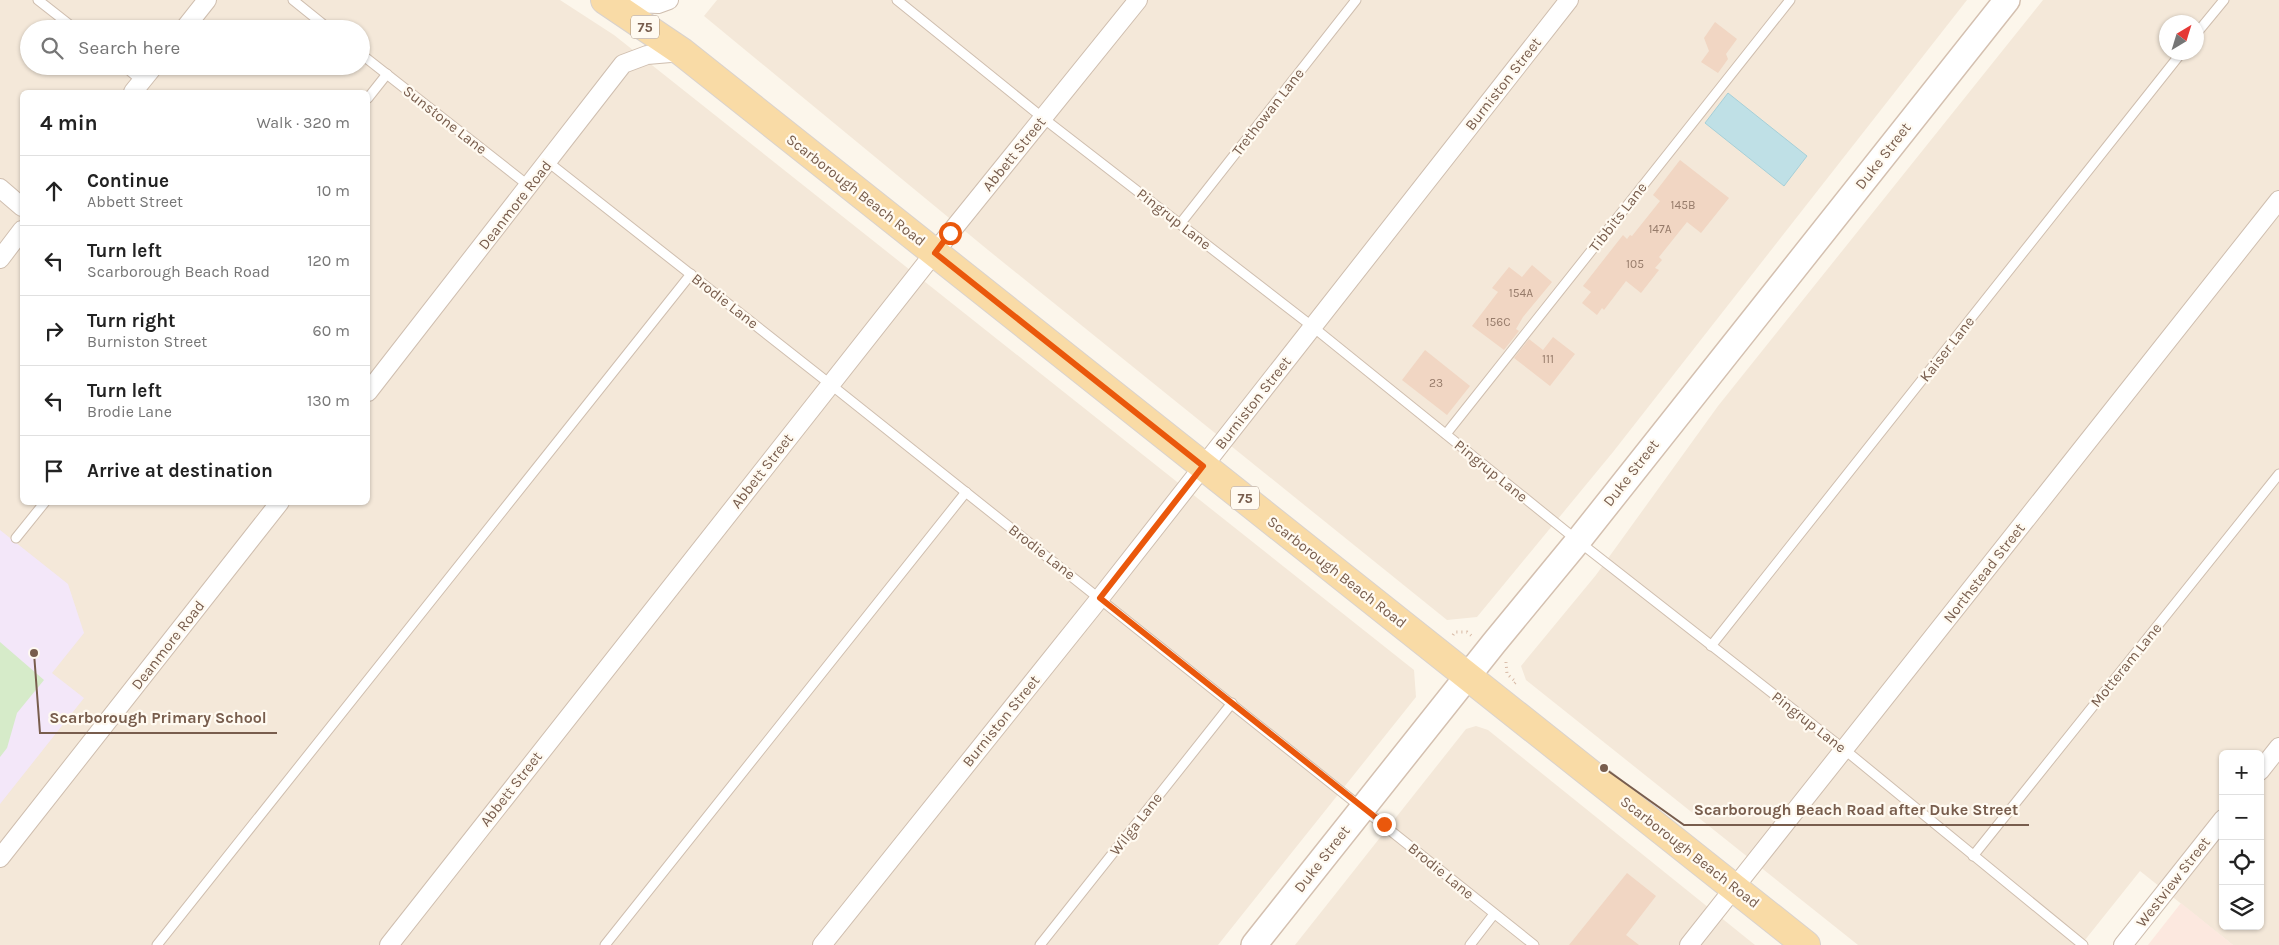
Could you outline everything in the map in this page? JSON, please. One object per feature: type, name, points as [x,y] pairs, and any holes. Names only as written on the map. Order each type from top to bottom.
[{"type":"main road","name":"Duke Street","points":[[1254,945],[1578,541],[2007,0]]},
{"type":"main road","name":"Scarborough Beach Road","points":[[606,1],[682,52],[1806,945]]},
{"type":"street","points":[[191,20],[207,0]]},
{"type":"street","points":[[606,1],[658,4],[669,0]]},
{"type":"street","name":"Abbett Street","points":[[388,945],[830,384],[1138,0]]},
{"type":"street","name":"Burniston Street","points":[[822,945],[1100,598],[1569,0]]},
{"type":"street","name":"Deanmore Road","points":[[370,389],[623,64],[647,55],[682,52]]},
{"type":"street","points":[[138,86],[147,75]]},
{"type":"street","points":[[0,188],[20,205]]},
{"type":"street","name":"Northstead Street","points":[[1689,945],[2279,200]]},
{"type":"street","points":[[0,259],[20,233]]},
{"type":"street","name":"Deanmore Road","points":[[0,858],[278,505]]},
{"type":"street","points":[[2264,766],[2279,747]]},
{"type":"street","name":"Westview Street","points":[[2123,945],[2219,824]]},
{"type":"lane","points":[[38,0],[64,20]]},
{"type":"lane","points":[[293,0],[319,20]]},
{"type":"lane","name":"Trethowan Lane","points":[[1180,224],[1356,0]]},
{"type":"lane","name":"Tibbits Lane","points":[[1446,434],[1790,0]]},
{"type":"lane","points":[[2204,24],[2224,0]]},
{"type":"lane","name":"Pingrup Lane","points":[[902,2],[1043,118],[1313,327],[1578,541],[1845,750],[2083,945]]},
{"type":"lane","name":"Kaiser Lane","points":[[1711,646],[2176,60]]},
{"type":"lane","name":"Sunstone Lane","points":[[370,61],[530,186]]},
{"type":"lane","points":[[370,95],[387,74]]},
{"type":"lane","points":[[130,75],[138,86]]},
{"type":"lane","name":"Brodie Lane","points":[[548,162],[1100,598],[1534,945]]},
{"type":"lane","points":[[157,945],[691,274]]},
{"type":"lane","name":"Motteram Lane","points":[[1974,856],[2279,474]]},
{"type":"lane","points":[[604,945],[966,492]]},
{"type":"lane","points":[[16,538],[43,505]]},
{"type":"lane","name":"Wilga Lane","points":[[1040,945],[1232,703]]},
{"type":"lane","points":[[1470,945],[1494,914]]},
{"type":"shaded area","points":[[0,0],[560,0],[614,35],[1414,670],[1416,697],[1218,945],[0,945]]},
{"type":"shaded area","points":[[717,0],[1967,0],[1613,452],[1477,617],[1447,620],[988,250],[704,16]]},
{"type":"shaded area","points":[[2043,0],[2279,0],[2279,945],[2233,945],[2140,871],[2081,945],[1858,945],[1526,680],[1521,666],[1596,575],[1718,406]]},
{"type":"shaded area","points":[[0,530],[68,584],[84,633],[52,673],[84,698],[0,804]]},
{"type":"shaded area","points":[[1476,726],[1488,730],[1755,945],[1295,945],[1466,729]]},
{"type":"shaded area","points":[[2181,903],[2233,945],[2148,945]]},
{"type":"green space","points":[[0,642],[44,680],[17,713],[7,748],[0,757]]},
{"type":"water","points":[[1728,93],[1807,156],[1784,186],[1705,123]]},
{"type":"building","points":[[1715,22],[1737,39],[1726,54],[1728,59],[1718,73],[1701,62],[1709,51],[1704,38]]},
{"type":"building","points":[[1680,160],[1729,198],[1701,233],[1687,222],[1659,257],[1662,260],[1655,268],[1659,270],[1641,293],[1626,281],[1604,310],[1602,308],[1597,315],[1582,303],[1591,292],[1583,286],[1623,235],[1627,239],[1630,235],[1632,236],[1660,201],[1653,195]]},
{"type":"building","points":[[1532,265],[1552,282],[1523,317],[1516,329],[1519,331],[1504,350],[1472,326],[1498,292],[1492,288],[1509,267],[1522,277]]},
{"type":"building","points":[[1553,337],[1575,354],[1550,386],[1514,358],[1529,339],[1543,350]]},
{"type":"building","points":[[1425,350],[1470,386],[1447,415],[1402,380]]},
{"type":"building","points":[[1627,873],[1656,896],[1626,935],[1639,945],[1569,945]]},
{"type":"place","name":"Scarborough Primary School","points":[[34,653]]},
{"type":"place","name":"Scarborough Beach Road after Duke Street","points":[[1604,768]]},
{"type":"route","points":[[950,233],[935,253],[1203,466],[1100,598],[1384,824]]}]
